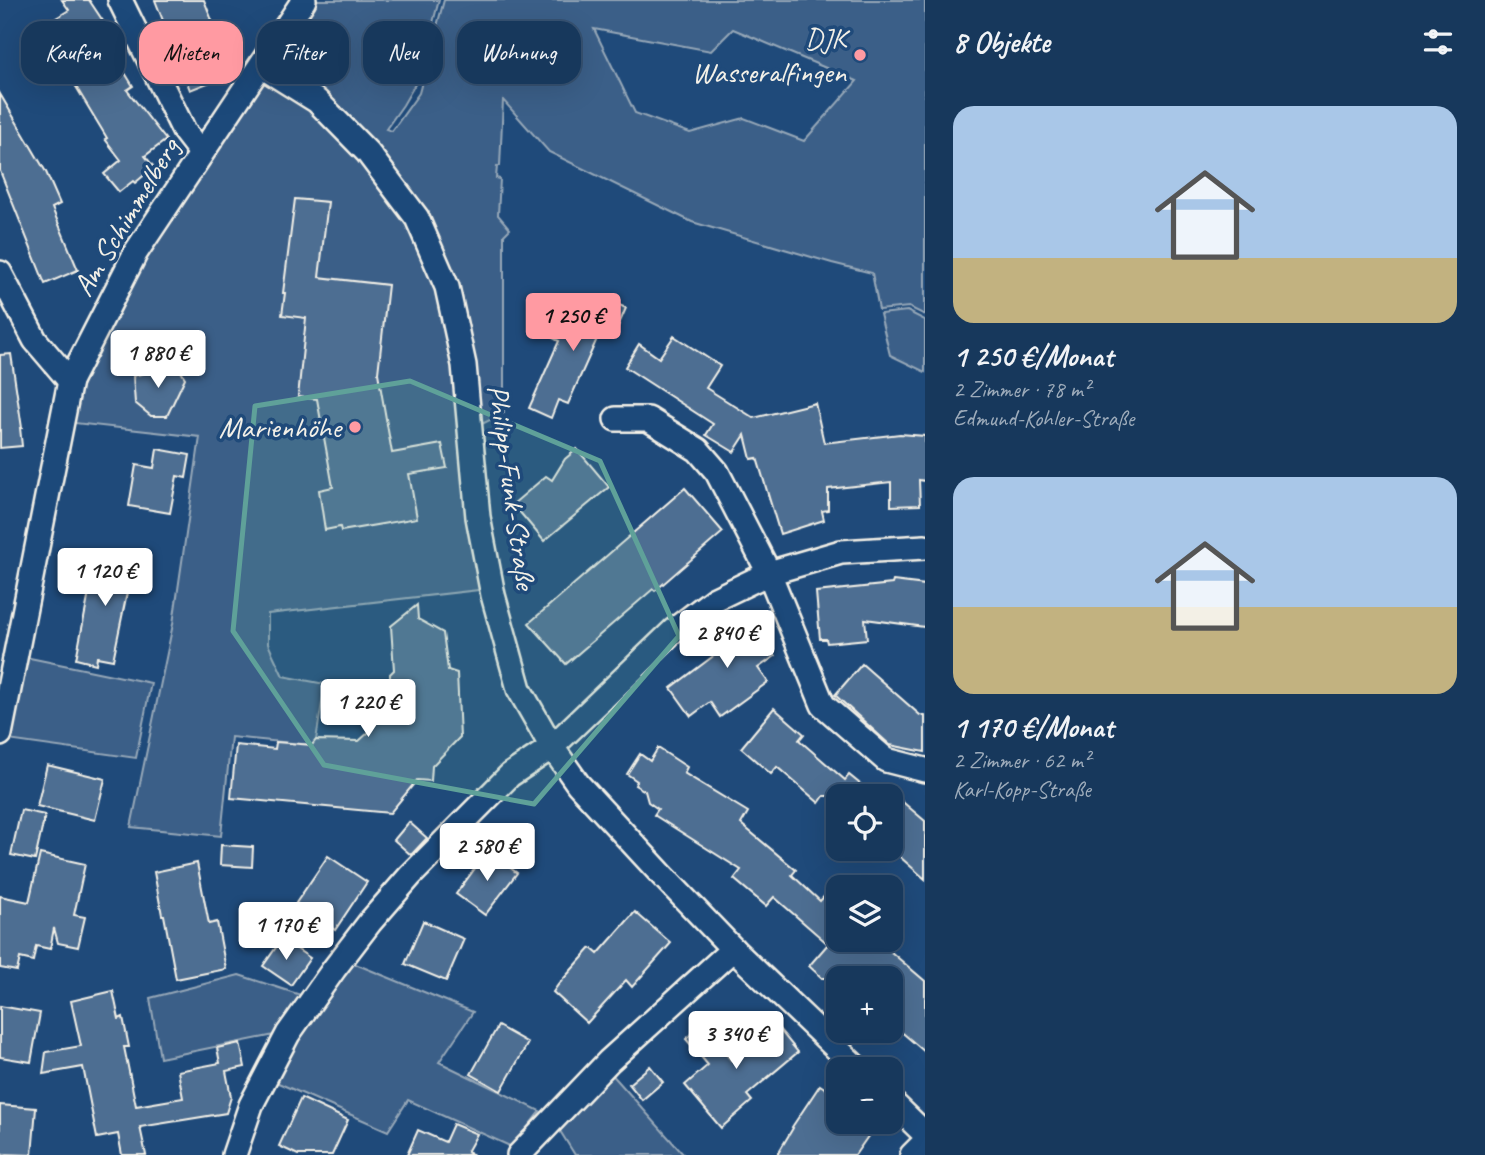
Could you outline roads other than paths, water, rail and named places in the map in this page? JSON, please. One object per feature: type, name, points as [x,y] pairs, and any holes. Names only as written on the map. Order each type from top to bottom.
[{"type":"street","points":[[120,0],[184,131],[201,153]]},
{"type":"street","name":"Am Schimmelberg","points":[[290,21],[304,0]]},
{"type":"street","name":"Am Schimmelberg","points":[[0,734],[70,381],[136,253],[257,72]]},
{"type":"street","name":"Philipp-Funk-Straße","points":[[290,84],[317,101],[368,153],[417,218],[447,287],[464,365],[478,517],[493,595],[519,690],[578,785],[733,949],[846,1057]]},
{"type":"street","points":[[0,273],[35,340],[70,381]]},
{"type":"street","points":[[616,419],[648,419],[698,450],[717,472],[769,573],[822,705],[886,760],[925,770]]},
{"type":"street","points":[[234,1155],[251,1105],[288,1034],[370,922],[410,876],[510,775],[552,747],[673,631],[715,599],[769,573],[841,552],[925,547]]},
{"type":"street","points":[[519,1155],[609,1061],[733,949]]},
{"type":"street","points":[[903,1113],[925,1134]]},
{"type":"street","points":[[912,1155],[925,1142]]},
{"type":"place","name":"DJK Wasseralfingen","points":[[860,55]]},
{"type":"place","name":"Marienhöhe","points":[[355,427]]}]
